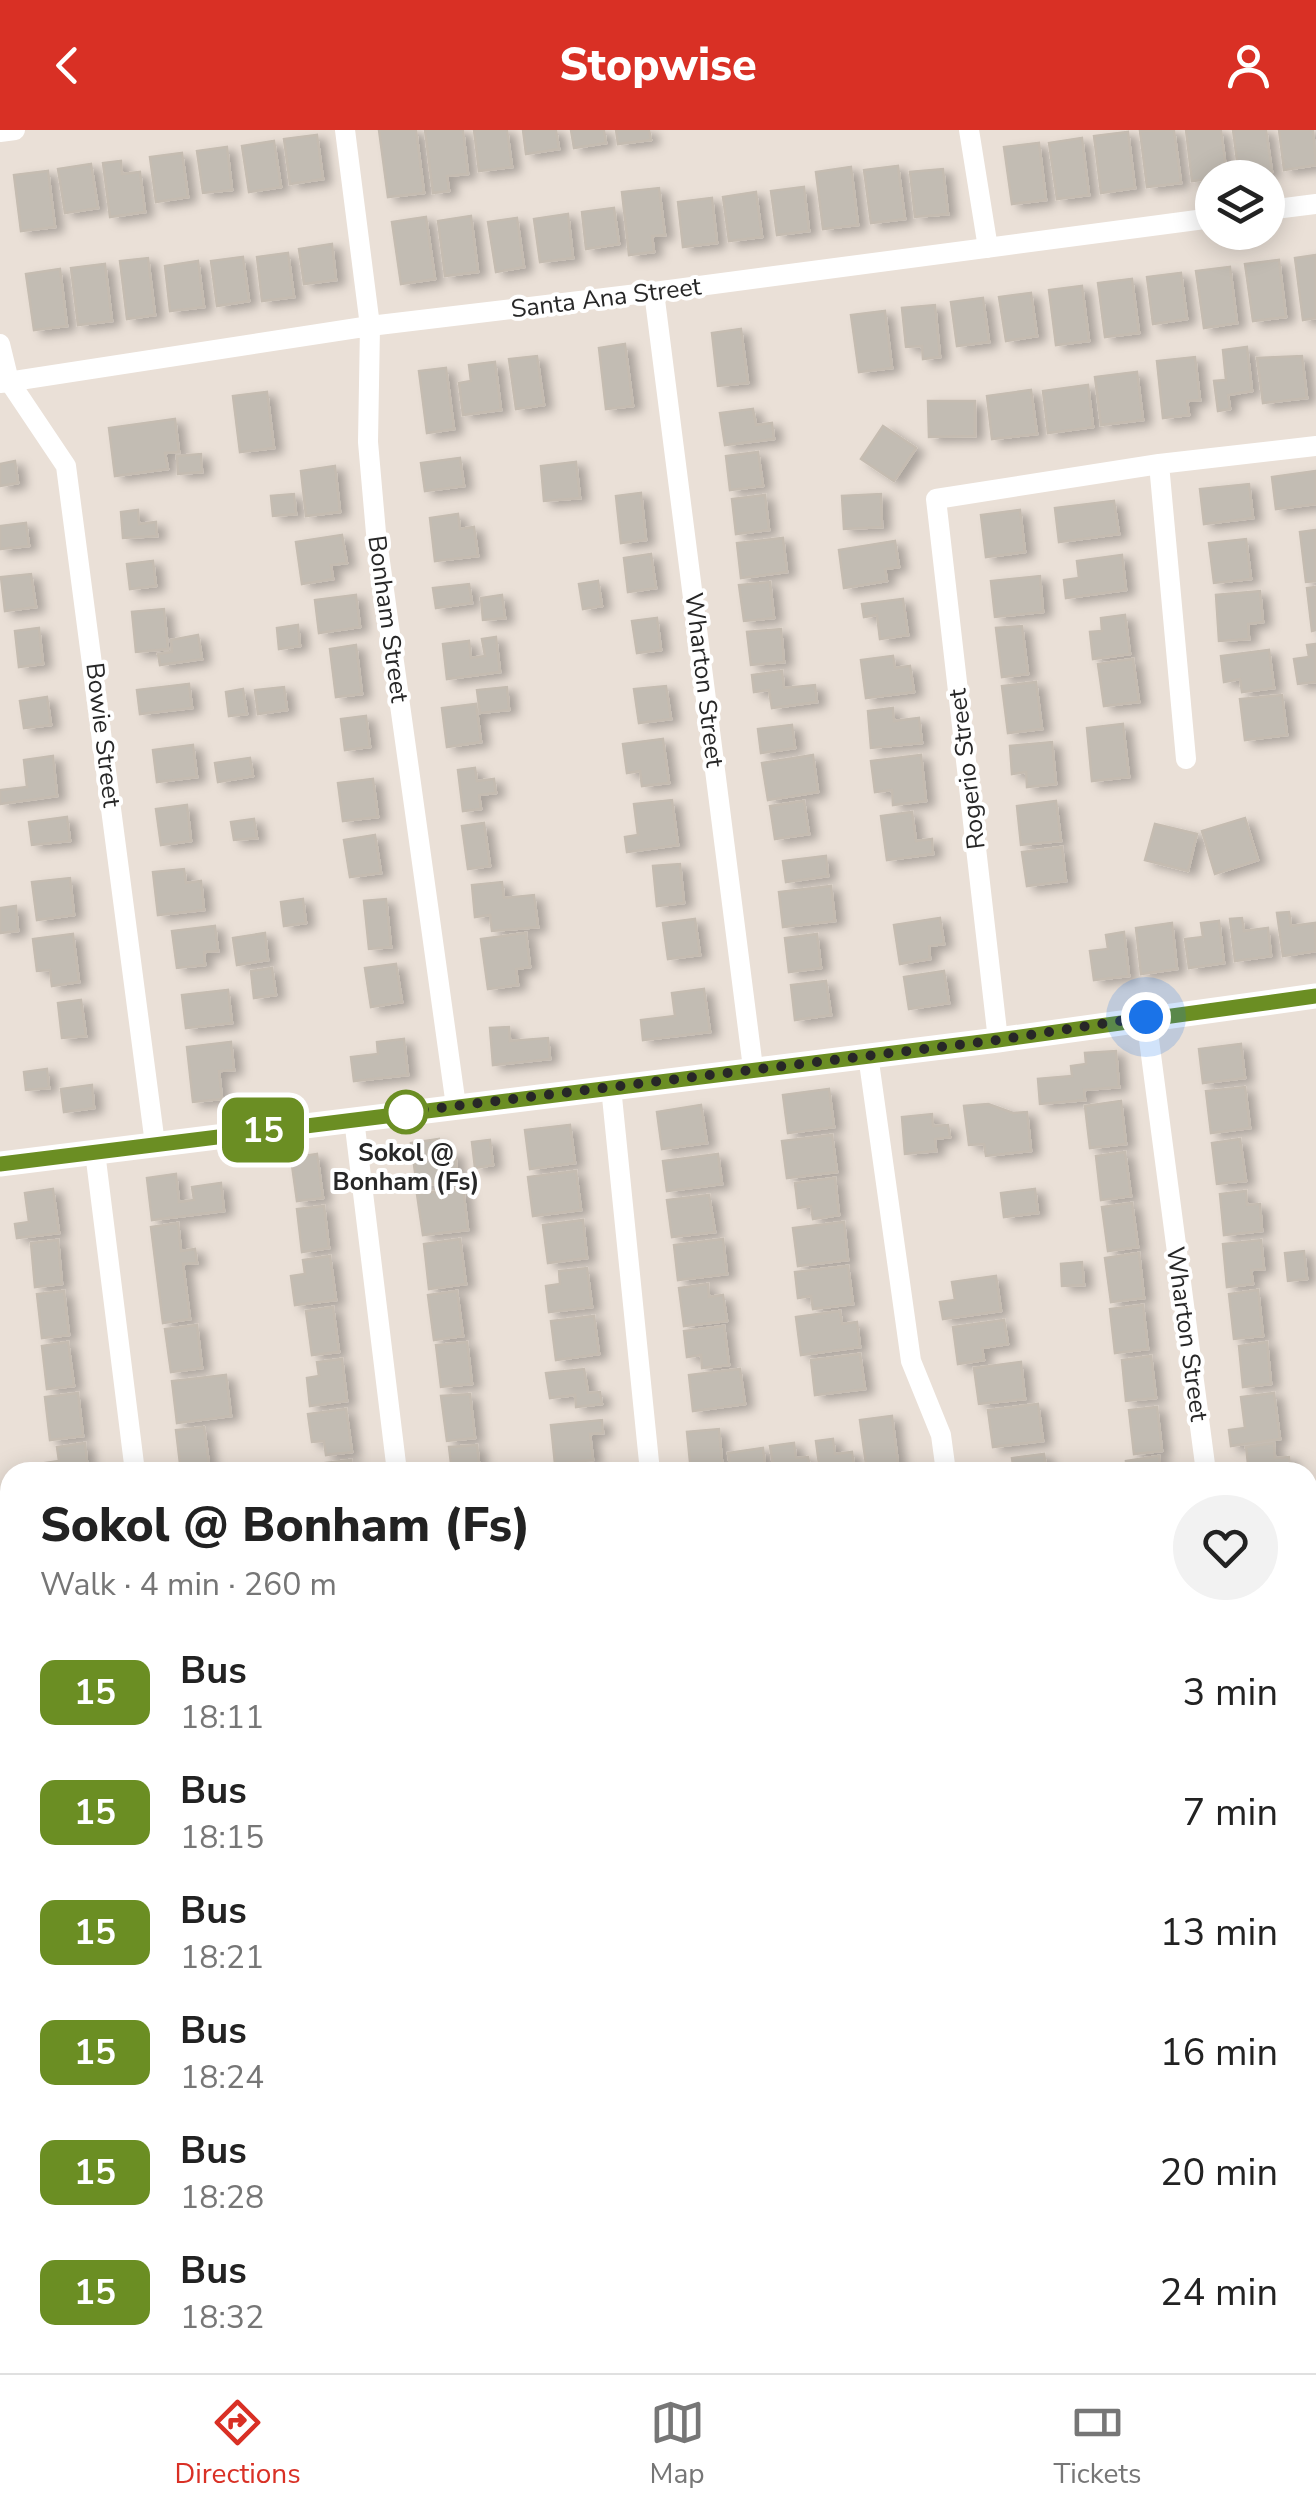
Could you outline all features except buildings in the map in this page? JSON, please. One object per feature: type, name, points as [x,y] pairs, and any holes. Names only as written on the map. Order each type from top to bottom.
[{"type":"street","points":[[0,132],[15,130]]},
{"type":"street","name":"Bonham Street","points":[[345,130],[370,326],[368,442],[376,533],[456,1106]]},
{"type":"street","points":[[969,130],[988,248]]},
{"type":"street","points":[[1285,208],[1316,204]]},
{"type":"street","name":"Santa Ana Street","points":[[5,382],[370,326],[1195,220]]},
{"type":"street","name":"Wharton Street","points":[[654,292],[754,1068]]},
{"type":"street","name":"Bowie Street","points":[[0,344],[5,382],[66,466],[155,1144]]},
{"type":"street","points":[[1186,759],[1158,464],[1316,446]]},
{"type":"street","name":"Rogerio Street","points":[[998,1040],[936,500],[1158,464]]},
{"type":"street","points":[[0,1164],[998,1040],[1316,996]]},
{"type":"street","name":"Wharton Street","points":[[1146,1017],[1205,1462]]},
{"type":"street","points":[[868,1054],[911,1361],[940,1436],[944,1462]]},
{"type":"street","points":[[611,1087],[649,1462]]},
{"type":"street","points":[[354,1119],[396,1462]]},
{"type":"street","points":[[96,1152],[133,1462]]},
{"type":"bus line","name":"15","points":[[0,1164],[998,1040],[1316,996]]},
{"type":"place","name":"Sokol @ Bonham (Fs)","points":[[406,1112]]},
{"type":"route","points":[[406,1112],[998,1040],[1146,1017]]}]
